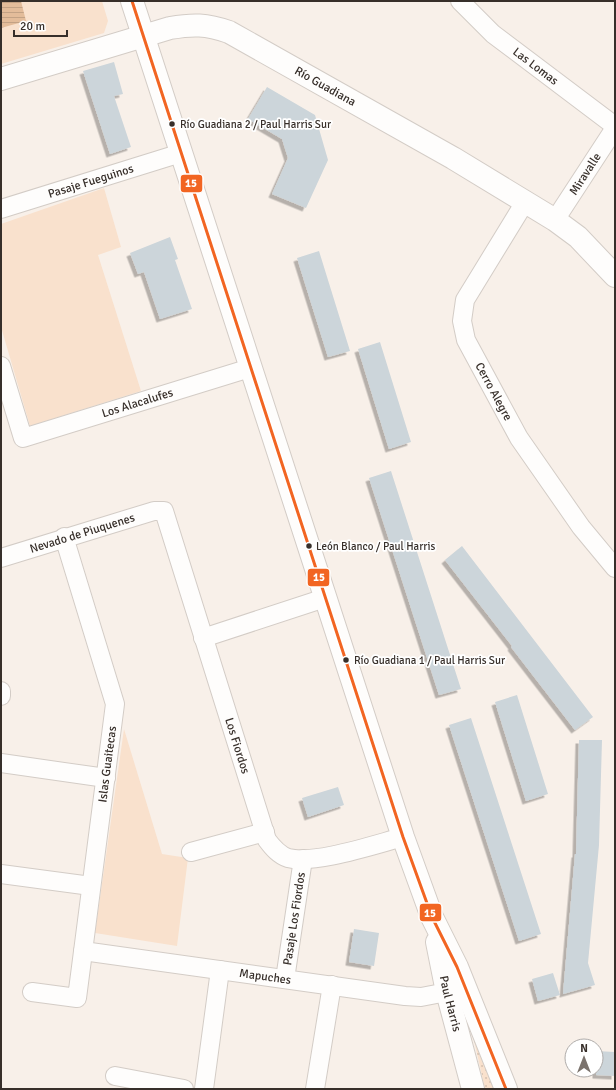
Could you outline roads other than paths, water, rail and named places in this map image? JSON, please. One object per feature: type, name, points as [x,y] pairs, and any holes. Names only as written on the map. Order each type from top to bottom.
[{"type":"street","name":"Paul Harris","points":[[132,1],[403,836],[432,917],[457,967],[506,1089]]},
{"type":"street","name":"Las Lomas","points":[[460,1],[493,34],[615,127]]},
{"type":"street","name":"Río Guadiana","points":[[1,79],[170,28],[192,24],[211,26],[229,32],[453,158],[555,220],[583,242],[615,276]]},
{"type":"street","name":"Miravalle","points":[[555,220],[615,127]]},
{"type":"street","name":"Pasaje Fueguinos","points":[[1,209],[181,153]]},
{"type":"street","name":"Cerro Alegre","points":[[525,202],[465,300],[462,311],[463,331],[466,340],[520,438],[581,527],[615,568]]},
{"type":"street","points":[[1,366],[7,408]]},
{"type":"street","name":"Los Alacalufes","points":[[7,408],[23,438],[250,368]]},
{"type":"street","name":"Nevado de Piuquenes","points":[[1,558],[64,537],[154,511],[164,511]]},
{"type":"street","name":"Los Fiordos","points":[[164,511],[203,638],[270,844],[279,853],[287,857],[303,859],[329,856],[403,836]]},
{"type":"street","name":"Islas Guaitecas","points":[[32,992],[77,998],[115,704],[64,537]]},
{"type":"street","points":[[203,638],[325,598]]},
{"type":"street","points":[[1,691],[1,696]]},
{"type":"street","points":[[1,763],[106,778]]},
{"type":"street","points":[[191,852],[265,832]]},
{"type":"street","name":"Pasaje Los Fiordos","points":[[285,979],[303,859]]},
{"type":"street","points":[[1,874],[92,886]]},
{"type":"street","name":"Paul Harris","points":[[432,917],[447,992],[473,1089]]},
{"type":"street","name":"Mapuches","points":[[83,951],[413,996],[434,995],[447,992]]},
{"type":"street","points":[[204,1089],[220,970]]},
{"type":"street","points":[[315,1089],[332,985]]},
{"type":"street","points":[[116,1076],[184,1089]]},
{"type":"place","name":"Río Guadiana 2 / Paul Harris Sur","points":[[172,124]]},
{"type":"place","name":"León Blanco / Paul Harris","points":[[309,546]]},
{"type":"place","name":"Río Guadiana 1 / Paul Harris Sur","points":[[346,660]]}]
